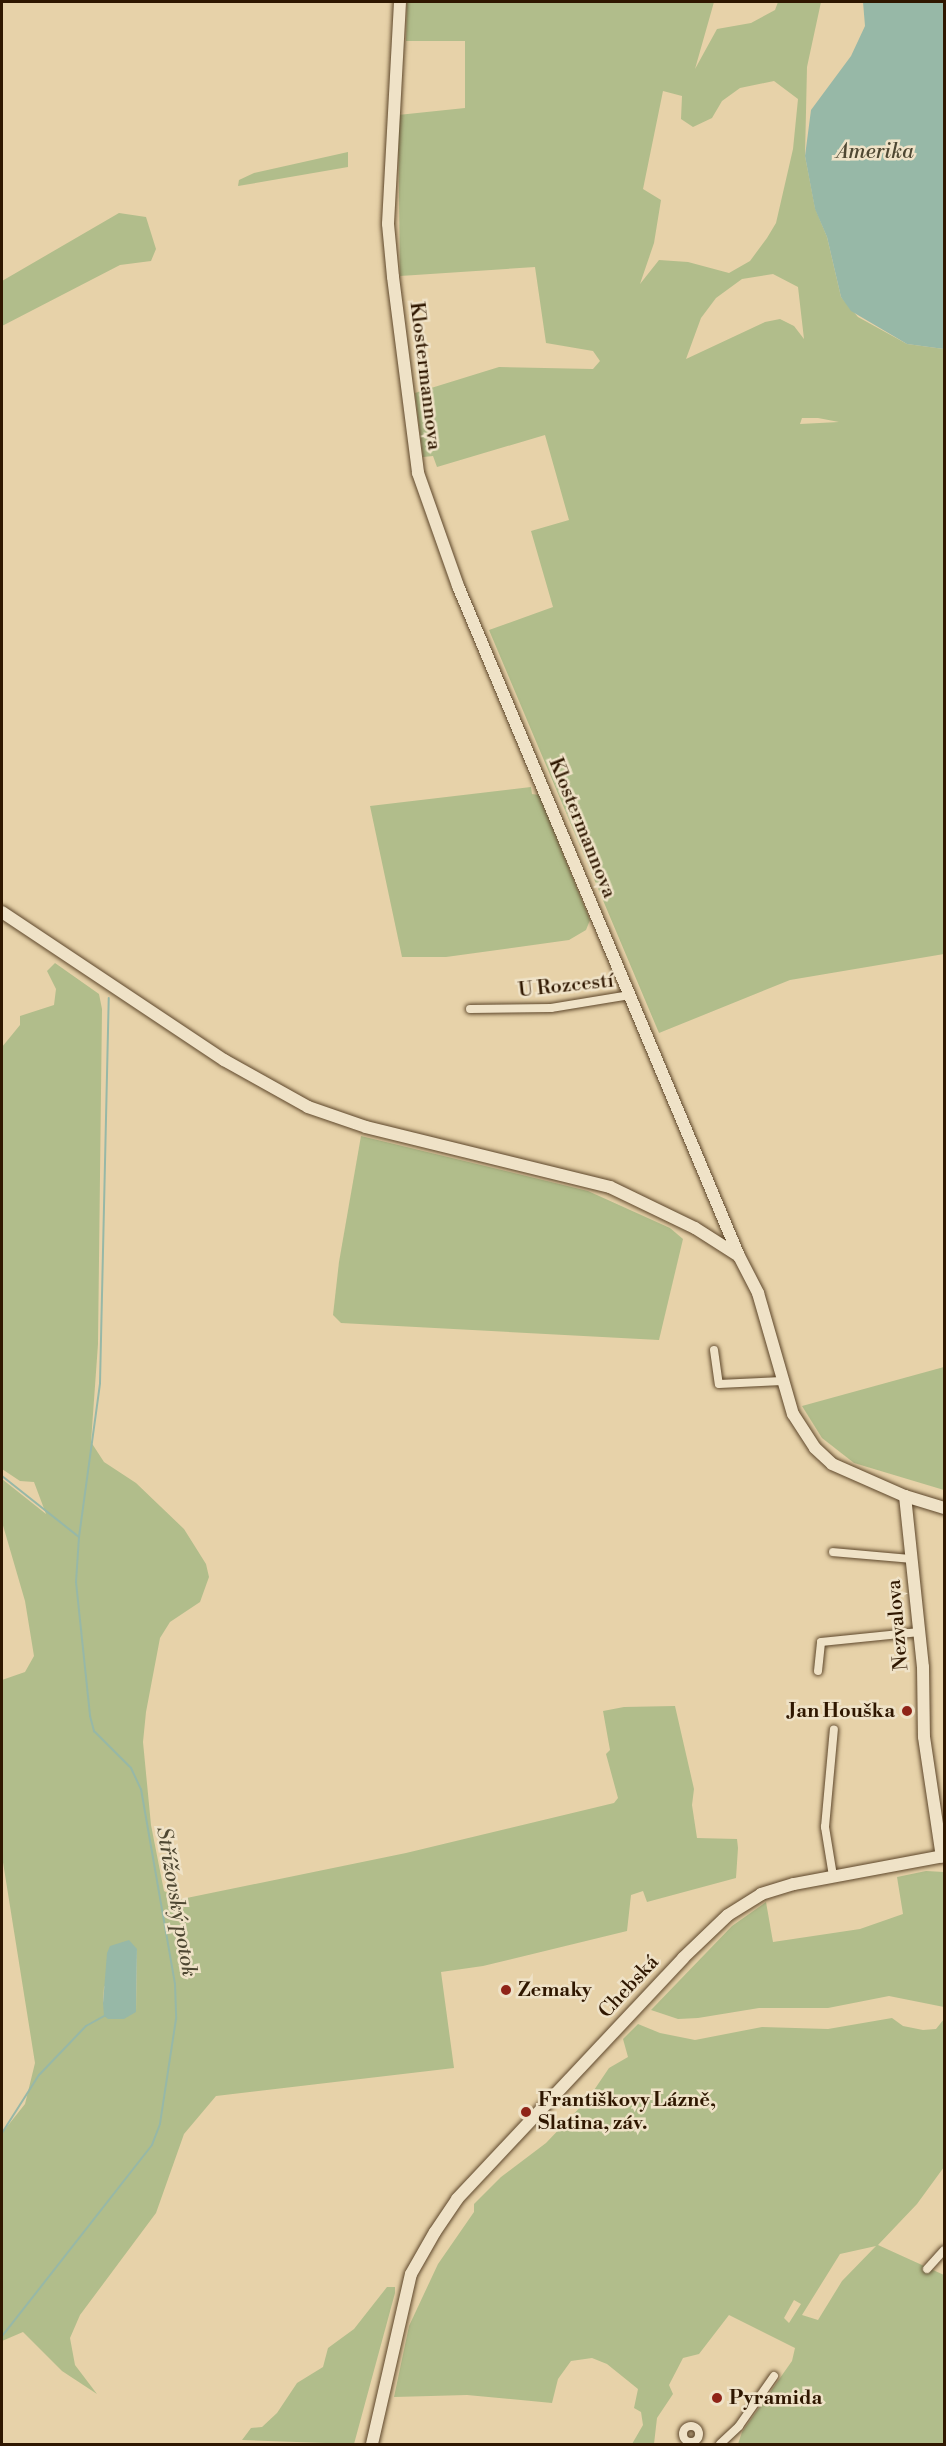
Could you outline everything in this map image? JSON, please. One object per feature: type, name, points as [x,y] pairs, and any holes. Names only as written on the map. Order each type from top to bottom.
[{"type":"street","name":"Klostermannova","points":[[400,2],[388,224],[393,277],[418,473],[458,586],[739,1256],[758,1293],[793,1414],[821,1455],[905,1496],[945,1508]]},
{"type":"street","points":[[2,912],[224,1060],[308,1107],[366,1127],[610,1187],[695,1228],[739,1256]]},
{"type":"street","name":"U Rozcestí","points":[[470,1009],[551,1008],[630,995]]},
{"type":"street","points":[[714,1350],[719,1384],[782,1381]]},
{"type":"street","name":"Nezvalova","points":[[905,1496],[919,1632],[924,1737],[943,1857]]},
{"type":"street","points":[[833,1552],[912,1559]]},
{"type":"street","points":[[818,1671],[821,1642],[919,1632]]},
{"type":"street","points":[[833,1876],[825,1827],[834,1729]]},
{"type":"street","name":"Chebská","points":[[372,2445],[411,2274],[457,2199],[728,1915],[761,1894],[833,1876],[943,1857]]},
{"type":"street","points":[[927,2269],[945,2250]]},
{"type":"street","points":[[720,2445],[739,2426],[774,2376]]},
{"type":"green space","points":[[407,2],[714,2],[695,69],[717,29],[751,23],[775,10],[778,2],[821,2],[807,67],[805,156],[815,208],[827,237],[841,297],[858,317],[907,344],[944,349],[944,954],[790,980],[659,1033],[489,630],[553,607],[531,531],[569,520],[545,435],[437,467],[433,456],[423,457],[415,393],[499,367],[593,369],[600,361],[593,351],[546,343],[535,267],[400,276],[398,115],[465,108],[465,41],[406,41]],"holes":[[[774,81],[798,99],[793,149],[776,223],[767,238],[750,261],[729,273],[688,262],[659,260],[640,284],[654,243],[661,200],[643,189],[663,91],[682,96],[681,119],[693,127],[712,118],[722,101],[740,88]],[[773,274],[798,287],[804,339],[794,326],[780,319],[765,322],[686,359],[701,318],[716,298],[742,279]],[[802,418],[839,422],[800,424]]]},
{"type":"green space","points":[[348,152],[348,167],[238,186],[239,180],[254,173]]},
{"type":"green space","points":[[119,213],[146,217],[156,249],[151,261],[120,265],[2,326],[2,281]]},
{"type":"green space","points":[[531,787],[532,794],[539,795],[590,920],[586,930],[569,940],[446,957],[402,957],[370,806]]},
{"type":"green space","points":[[55,963],[99,994],[102,1009],[98,1344],[91,1442],[104,1462],[136,1483],[184,1529],[206,1564],[209,1577],[200,1602],[170,1622],[160,1638],[146,1712],[143,1742],[151,1825],[164,1891],[176,1897],[172,1901],[406,1853],[614,1803],[618,1798],[606,1754],[610,1750],[603,1711],[624,1707],[675,1706],[694,1789],[692,1805],[697,1838],[737,1839],[738,1848],[736,1878],[647,1902],[643,1891],[631,1895],[627,1931],[483,1966],[441,1972],[454,2068],[216,2096],[184,2134],[156,2213],[80,2315],[70,2338],[75,2365],[97,2394],[62,2371],[23,2332],[2,2341],[2,2133],[25,2104],[35,2063],[2,1856],[2,1680],[25,1672],[34,1656],[25,1601],[2,1522],[2,1479],[46,1514],[34,1482],[20,1481],[2,1469],[2,1047],[20,1025],[20,1016],[54,1005],[56,989],[47,971]],"holes":[[[137,1949],[136,2012],[103,2003],[104,1987]]]},
{"type":"green space","points":[[361,1136],[588,1191],[670,1228],[683,1239],[659,1340],[341,1323],[333,1315],[339,1262]]},
{"type":"green space","points":[[944,1367],[944,1490],[854,1463],[822,1438],[802,1406]]},
{"type":"green space","points":[[926,1871],[944,1872],[944,2007],[889,1996],[828,2008],[759,2008],[698,2018],[678,2019],[651,2010],[732,1926],[766,1902],[773,1942],[860,1929],[903,1914],[897,1877]]},
{"type":"green space","points":[[892,2018],[903,2026],[923,2030],[936,2029],[944,2019],[944,2167],[917,2204],[878,2245],[944,2275],[944,2444],[738,2444],[742,2432],[792,2361],[795,2348],[729,2315],[699,2354],[683,2358],[669,2385],[673,2394],[657,2418],[654,2444],[632,2444],[643,2425],[641,2412],[634,2408],[638,2389],[607,2364],[592,2358],[571,2361],[558,2379],[552,2403],[467,2395],[394,2397],[409,2326],[438,2264],[474,2212],[474,2204],[501,2177],[546,2143],[588,2099],[609,2068],[628,2057],[623,2039],[638,2024],[660,2033],[695,2040],[762,2027],[828,2029]],"holes":[[[876,2246],[842,2281],[818,2320],[802,2315],[840,2254]],[[794,2300],[801,2304],[789,2323],[784,2318]]]},
{"type":"green space","points":[[387,2287],[395,2287],[395,2293],[354,2444],[242,2440],[251,2428],[262,2427],[277,2413],[297,2383],[323,2367],[328,2348],[354,2329]]},
{"type":"water","name":"Amerika","points":[[863,2],[944,2],[944,349],[907,344],[851,311],[841,297],[827,237],[815,209],[805,156],[811,110],[851,56],[865,26]]},
{"type":"water","points":[[129,1940],[137,1949],[136,2012],[124,2019],[108,2019],[104,2016],[103,2003],[107,1953],[110,1946]]},
{"type":"waterway","points":[[79,1537],[100,1383],[109,998]]},
{"type":"waterway","name":"Střížovský potok","points":[[2,1476],[79,1537],[76,1582],[90,1716],[94,1731],[131,1768],[141,1789],[175,1984],[176,2019],[160,2124],[152,2145],[2,2336]]},
{"type":"waterway","points":[[2,2133],[39,2075],[86,2026],[104,2016]]},
{"type":"place","name":"Jan Houška","points":[[907,1711]]},
{"type":"place","name":"Zemaky","points":[[506,1990]]},
{"type":"place","name":"Františkovy Lázně, Slatina, záv.","points":[[526,2112]]},
{"type":"place","name":"Pyramida","points":[[717,2398]]}]
